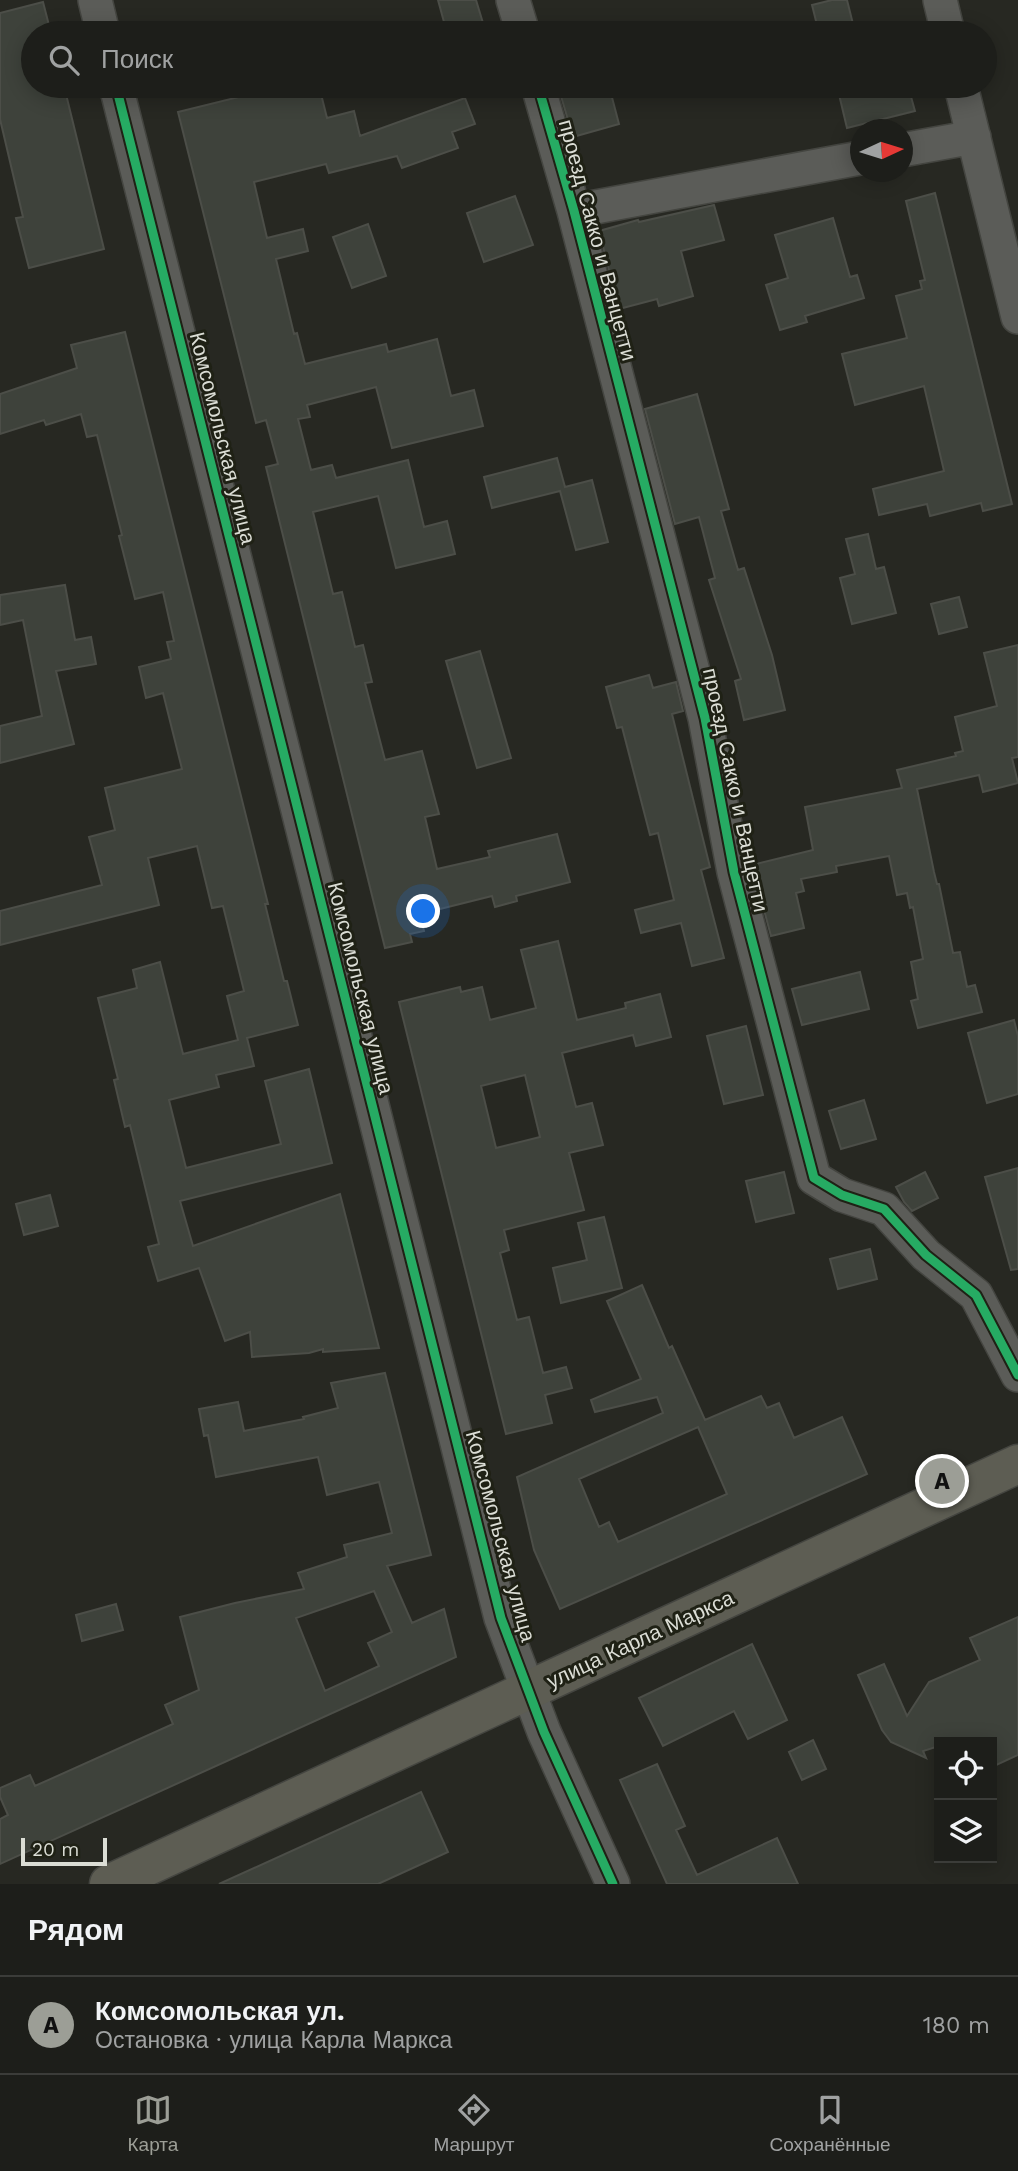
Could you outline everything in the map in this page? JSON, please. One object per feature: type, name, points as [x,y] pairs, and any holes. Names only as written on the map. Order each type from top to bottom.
[{"type":"main road","name":"улица Карла Маркса","points":[[109,1884],[1018,1464]]},
{"type":"street","points":[[95,0],[100,21]]},
{"type":"street","points":[[513,0],[519,21]]},
{"type":"street","points":[[940,0],[945,21]]},
{"type":"street","name":"Комсомольская улица","points":[[120,98],[501,1618],[544,1732],[613,1884]]},
{"type":"street","name":"проезд Сакко и Ванцетти","points":[[541,98],[574,211],[705,718],[734,872],[814,1178],[842,1195],[884,1209],[926,1255],[975,1295],[1018,1375]]},
{"type":"street","points":[[964,98],[1018,317]]},
{"type":"street","points":[[913,148],[974,137]]},
{"type":"street","points":[[574,211],[850,160]]},
{"type":"building","points":[[438,0],[476,0],[482,21],[444,21]]},
{"type":"building","points":[[832,0],[847,0],[852,21],[816,21],[812,5]]},
{"type":"building","points":[[43,2],[48,21],[21,21],[21,98],[67,98],[104,249],[29,268],[16,218],[23,217],[0,119],[0,13]]},
{"type":"building","points":[[235,98],[322,98],[327,118],[354,111],[360,136],[465,98],[475,124],[452,132],[458,148],[402,168],[397,156],[329,173],[326,164],[254,182],[267,238],[303,229],[308,251],[276,259],[294,334],[297,333],[305,364],[386,344],[388,352],[437,339],[451,396],[474,390],[483,426],[392,448],[376,387],[307,405],[310,417],[298,419],[311,470],[332,465],[336,478],[408,460],[424,527],[447,521],[455,554],[396,568],[378,496],[313,512],[333,594],[342,592],[355,647],[363,645],[372,682],[365,683],[385,760],[422,751],[439,814],[425,817],[437,869],[490,857],[488,851],[557,834],[570,882],[516,896],[517,901],[495,907],[492,896],[420,914],[424,931],[410,934],[412,942],[385,948],[266,467],[278,464],[266,420],[256,423],[178,112]]},
{"type":"building","points":[[562,98],[612,98],[619,124],[573,137]]},
{"type":"building","points":[[840,98],[911,98],[915,111],[883,119],[850,119],[850,127],[847,128]]},
{"type":"building","points":[[935,193],[1012,504],[983,511],[981,503],[930,516],[927,504],[879,515],[873,489],[944,471],[924,386],[855,405],[842,354],[907,338],[896,296],[922,289],[920,281],[925,280],[906,201]]},
{"type":"building","points":[[515,196],[533,245],[484,262],[467,213]]},
{"type":"building","points":[[714,205],[724,240],[681,251],[693,296],[659,306],[657,299],[619,309],[599,231],[638,220],[639,222]]},
{"type":"building","points":[[833,218],[850,277],[857,275],[864,298],[805,316],[807,322],[780,330],[766,285],[788,278],[775,235]]},
{"type":"building","points":[[368,224],[386,276],[352,288],[333,237]]},
{"type":"building","points":[[125,332],[268,904],[265,904],[284,981],[287,981],[298,1025],[247,1038],[254,1066],[216,1075],[219,1087],[169,1100],[186,1168],[281,1144],[265,1081],[309,1069],[332,1163],[180,1201],[193,1246],[340,1194],[379,1348],[323,1352],[323,1349],[309,1353],[252,1357],[250,1332],[225,1341],[199,1268],[158,1281],[148,1247],[159,1244],[130,1125],[125,1127],[114,1080],[118,1079],[98,998],[137,988],[133,970],[160,962],[183,1054],[238,1040],[227,996],[244,991],[223,906],[212,908],[197,846],[148,858],[159,905],[0,945],[0,911],[102,885],[89,837],[115,830],[105,788],[182,769],[163,693],[146,698],[139,667],[171,659],[167,642],[174,641],[163,592],[135,599],[97,435],[87,437],[81,414],[46,425],[44,420],[0,434],[0,394],[77,368],[71,345]]},
{"type":"building","points":[[697,394],[729,509],[721,511],[738,570],[744,568],[772,655],[785,710],[744,720],[735,681],[741,679],[709,580],[715,578],[699,517],[675,524],[645,409]]},
{"type":"building","points":[[557,458],[565,487],[592,480],[608,542],[576,550],[560,491],[492,508],[484,477]]},
{"type":"building","points":[[868,534],[876,569],[884,567],[896,613],[852,624],[840,578],[855,574],[846,539]]},
{"type":"building","points":[[65,585],[75,640],[91,637],[96,664],[56,671],[74,744],[0,763],[0,726],[42,716],[23,620],[0,625],[0,595]]},
{"type":"building","points":[[959,597],[967,627],[939,634],[931,604]]},
{"type":"building","points":[[1018,645],[1018,757],[1012,758],[1018,783],[983,792],[979,775],[917,789],[953,953],[960,952],[967,987],[975,985],[982,1012],[918,1028],[911,1001],[918,999],[911,962],[923,959],[913,907],[910,908],[907,893],[897,895],[889,856],[836,866],[837,872],[801,879],[804,891],[796,893],[804,928],[771,936],[752,865],[813,850],[805,807],[902,788],[897,770],[956,756],[955,753],[963,751],[955,717],[997,706],[984,653]]},
{"type":"building","points":[[480,651],[511,758],[477,768],[446,661]]},
{"type":"building","points":[[649,675],[653,688],[676,682],[683,711],[672,714],[710,867],[701,870],[724,958],[692,966],[681,923],[641,933],[635,910],[674,900],[658,833],[650,835],[622,727],[617,728],[606,687]]},
{"type":"building","points":[[558,941],[577,1020],[626,1008],[625,1003],[660,994],[671,1037],[636,1046],[633,1035],[562,1053],[576,1107],[592,1103],[603,1145],[569,1153],[584,1210],[504,1230],[509,1250],[500,1253],[517,1320],[529,1317],[543,1373],[566,1367],[572,1388],[545,1395],[552,1423],[506,1434],[399,1002],[460,987],[461,992],[482,987],[490,1020],[536,1008],[521,950]],"holes":[[[525,1075],[540,1137],[496,1148],[481,1086]]]},
{"type":"building","points":[[860,972],[869,1009],[802,1025],[792,989]]},
{"type":"building","points":[[1014,1020],[1018,1036],[1018,1094],[987,1103],[968,1033]]},
{"type":"building","points":[[746,1026],[763,1095],[724,1104],[707,1036]]},
{"type":"building","points":[[864,1100],[876,1139],[841,1149],[829,1111]]},
{"type":"building","points":[[1018,1168],[1018,1269],[1011,1270],[985,1177]]},
{"type":"building","points":[[784,1172],[794,1213],[756,1222],[746,1181]]},
{"type":"building","points":[[925,1172],[938,1198],[912,1211],[896,1187]]},
{"type":"building","points":[[50,1195],[58,1226],[24,1235],[16,1204]]},
{"type":"building","points":[[604,1217],[622,1288],[561,1303],[553,1268],[587,1260],[578,1223]]},
{"type":"building","points":[[870,1249],[877,1279],[838,1289],[830,1259]]},
{"type":"building","points":[[642,1285],[669,1348],[672,1346],[705,1420],[761,1396],[767,1408],[779,1403],[794,1438],[842,1417],[867,1474],[560,1609],[534,1550],[517,1477],[663,1413],[657,1397],[595,1412],[591,1400],[641,1379],[607,1301]],"holes":[[[698,1427],[727,1494],[618,1542],[609,1522],[599,1527],[579,1479]]]},
{"type":"building","points":[[385,1373],[431,1555],[387,1566],[412,1623],[444,1609],[456,1657],[0,1864],[0,1819],[8,1815],[0,1797],[0,1788],[30,1775],[35,1786],[173,1724],[165,1705],[199,1690],[180,1617],[304,1589],[298,1573],[347,1557],[344,1545],[392,1533],[379,1482],[327,1495],[318,1457],[216,1477],[208,1435],[204,1436],[199,1409],[238,1402],[244,1431],[304,1419],[303,1417],[338,1408],[331,1383]],"holes":[[[374,1591],[392,1632],[368,1643],[379,1666],[325,1691],[296,1618]]]},
{"type":"building","points":[[116,1604],[123,1630],[82,1641],[76,1615]]},
{"type":"building","points":[[1018,1617],[1018,1755],[997,1765],[997,1737],[934,1737],[934,1748],[923,1751],[926,1758],[891,1742],[882,1730],[858,1675],[884,1664],[907,1716],[929,1682],[980,1660],[970,1638]]},
{"type":"building","points":[[752,1644],[787,1720],[748,1739],[734,1711],[663,1746],[639,1698]]},
{"type":"building","points":[[813,1740],[826,1769],[802,1780],[789,1752]]},
{"type":"building","points":[[657,1764],[685,1826],[676,1830],[697,1875],[777,1838],[798,1884],[667,1884],[620,1780]]},
{"type":"building","points":[[421,1792],[448,1852],[378,1884],[219,1884]]},
{"type":"cycle path","points":[[119,98],[501,1618],[544,1732],[613,1884]]},
{"type":"cycle path","points":[[541,98],[574,211],[705,718],[734,872],[814,1178],[842,1195],[884,1209],[926,1255],[976,1295],[1018,1375]]},
{"type":"place","name":"Комсомольская ул.","points":[[942,1481]]}]
